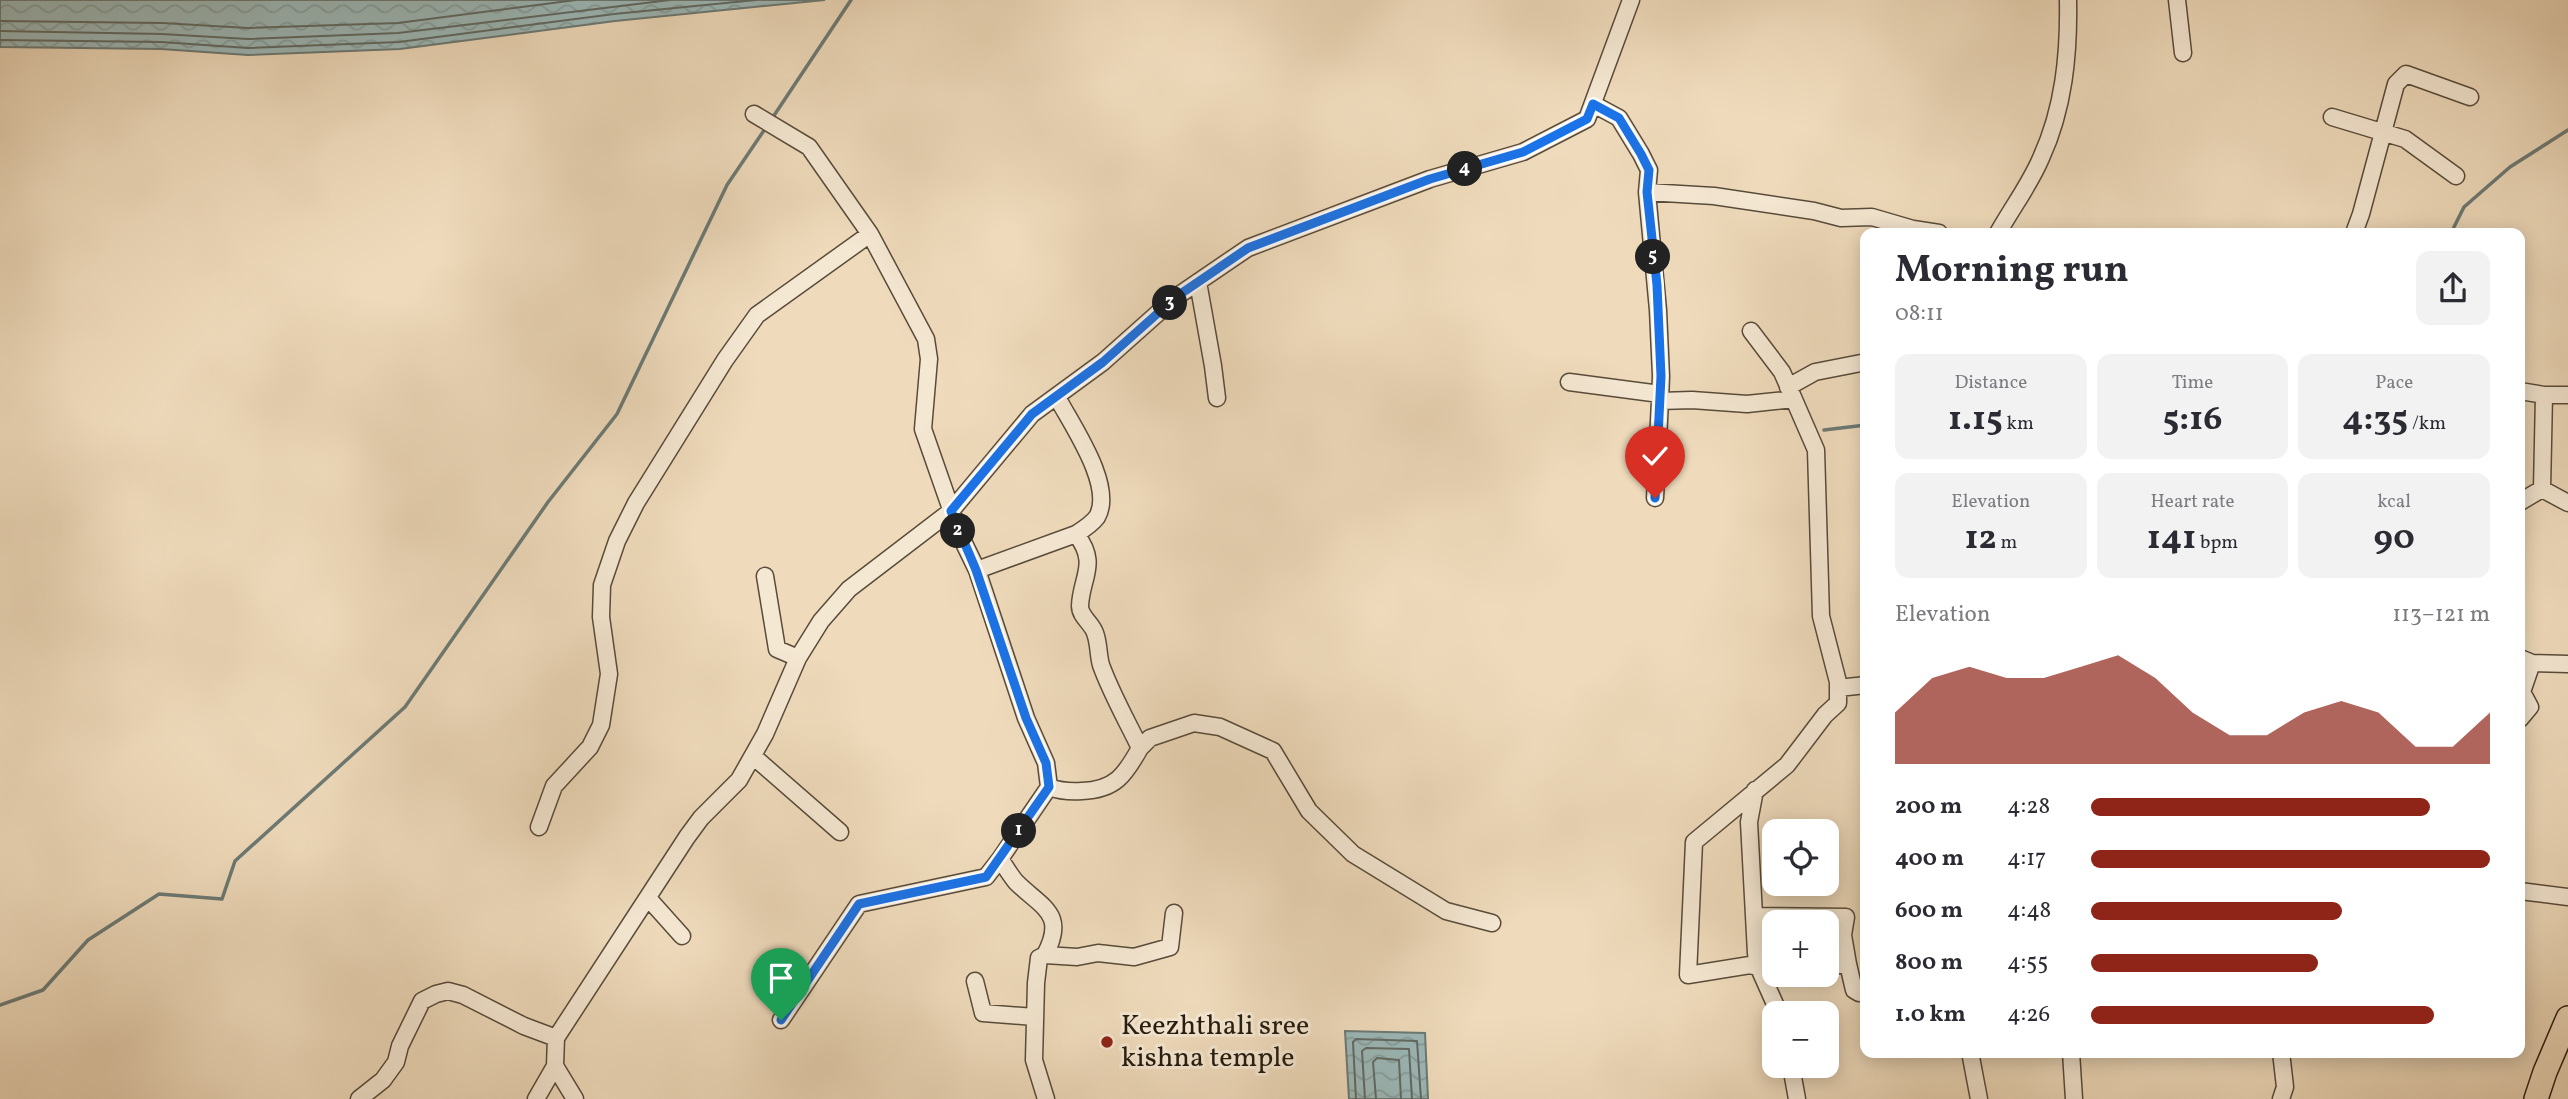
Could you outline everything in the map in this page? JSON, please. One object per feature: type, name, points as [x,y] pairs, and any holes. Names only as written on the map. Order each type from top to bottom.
[{"type":"highway","points":[[2536,1099],[2544,1072],[2568,1018]]},
{"type":"street","points":[[536,1099],[555,1066],[556,1038],[701,818],[739,780],[754,757],[798,658],[821,621],[849,589],[951,511],[1032,414],[1103,362],[1176,297],[1248,248],[1430,179],[1523,152],[1587,119],[1630,0]]},
{"type":"street","points":[[2001,228],[2041,158],[2061,98],[2069,42],[2068,0]]},
{"type":"street","points":[[2177,0],[2183,53]]},
{"type":"street","points":[[2355,228],[2396,84],[2406,74],[2470,97]]},
{"type":"street","points":[[1593,104],[1619,118],[1649,170],[1647,192],[1657,285],[1660,398],[1655,498]]},
{"type":"street","points":[[2332,117],[2405,139],[2456,176]]},
{"type":"street","points":[[764,120],[809,147],[870,234],[926,339],[929,359],[923,429],[951,511],[976,570],[1026,718],[1046,763],[1049,787],[986,877],[859,904],[781,1020]]},
{"type":"street","points":[[1647,192],[1714,196],[1814,211],[1841,218],[1872,217],[1910,228]]},
{"type":"street","points":[[539,827],[554,786],[590,747],[601,725],[609,674],[601,617],[603,585],[617,541],[636,503],[757,314],[870,234]]},
{"type":"street","points":[[1198,282],[1217,398]]},
{"type":"street","points":[[1751,331],[1782,372],[1815,450],[1821,616],[1838,688],[1838,703],[1825,715],[1787,765],[1694,842],[1688,975],[1740,966],[1762,968]]},
{"type":"street","points":[[1569,382],[1660,398],[1747,404],[1791,393],[1815,372],[1860,363]]},
{"type":"street","points":[[2525,392],[2544,395],[2568,394]]},
{"type":"street","points":[[2542,489],[2544,395]]},
{"type":"street","points":[[976,570],[1076,534],[1098,516],[1101,491],[1094,467],[1058,397]]},
{"type":"street","points":[[2525,499],[2542,489]]},
{"type":"street","points":[[2542,489],[2568,503]]},
{"type":"street","points":[[1076,534],[1084,544],[1088,575],[1080,604],[1081,612],[1095,631],[1100,663],[1140,748]]},
{"type":"street","points":[[765,576],[777,649],[798,658]]},
{"type":"street","points":[[2526,661],[2568,663]]},
{"type":"street","points":[[1838,688],[1860,686]]},
{"type":"street","points":[[2525,698],[2530,707],[2525,713]]},
{"type":"street","points":[[1049,787],[1068,791],[1106,788],[1122,776],[1140,748],[1150,738],[1194,723],[1220,727],[1273,751],[1309,811],[1353,854],[1446,911],[1492,923]]},
{"type":"street","points":[[754,757],[840,832]]},
{"type":"street","points":[[1755,790],[1749,822],[1758,966],[1774,1001]]},
{"type":"street","points":[[1000,859],[1014,880],[1051,912],[1054,924],[1045,955]]},
{"type":"street","points":[[2525,892],[2568,897]]},
{"type":"street","points":[[648,898],[682,936]]},
{"type":"street","points":[[1046,1099],[1034,1060],[1034,1017],[1039,958],[1045,955],[1077,957],[1098,953],[1133,957],[1170,947],[1174,913]]},
{"type":"street","points":[[1755,916],[1846,916],[1843,935],[1848,964],[1854,990],[1860,993]]},
{"type":"street","points":[[1839,965],[1848,964]]},
{"type":"street","points":[[975,981],[983,1013],[1034,1017]]},
{"type":"street","points":[[359,1099],[383,1080],[396,1062],[400,1046],[422,1001],[436,994],[448,991],[463,995],[524,1026],[556,1038]]},
{"type":"street","points":[[1971,1058],[1979,1099]]},
{"type":"street","points":[[2071,1058],[2074,1099]]},
{"type":"street","points":[[2281,1099],[2285,1087],[2282,1058]]},
{"type":"street","points":[[555,1066],[575,1099]]},
{"type":"street","points":[[1793,1078],[1797,1099]]},
{"type":"water","points":[[0,0],[825,0],[615,21],[400,49],[248,55],[161,49],[0,47]]},
{"type":"water","points":[[1345,1031],[1425,1033],[1428,1099],[1349,1099]]},
{"type":"waterway","points":[[771,120],[851,0]]},
{"type":"waterway","points":[[0,1005],[43,990],[88,940],[159,894],[222,899],[235,861],[405,707],[548,502],[617,414],[727,185],[767,126]]},
{"type":"waterway","points":[[2454,228],[2464,207],[2510,167],[2568,130]]},
{"type":"waterway","points":[[1824,430],[1860,426]]},
{"type":"place","name":"Keezhthali sree kishna temple","points":[[1107,1042]]},
{"type":"route","points":[[781,1020],[859,904],[986,877],[1049,787],[1046,763],[1026,718],[976,570],[951,511],[1032,414],[1103,362],[1176,297],[1248,248],[1430,179],[1523,152],[1587,119],[1593,104],[1619,118],[1649,170],[1647,192],[1657,285],[1661,376],[1655,498]]}]
